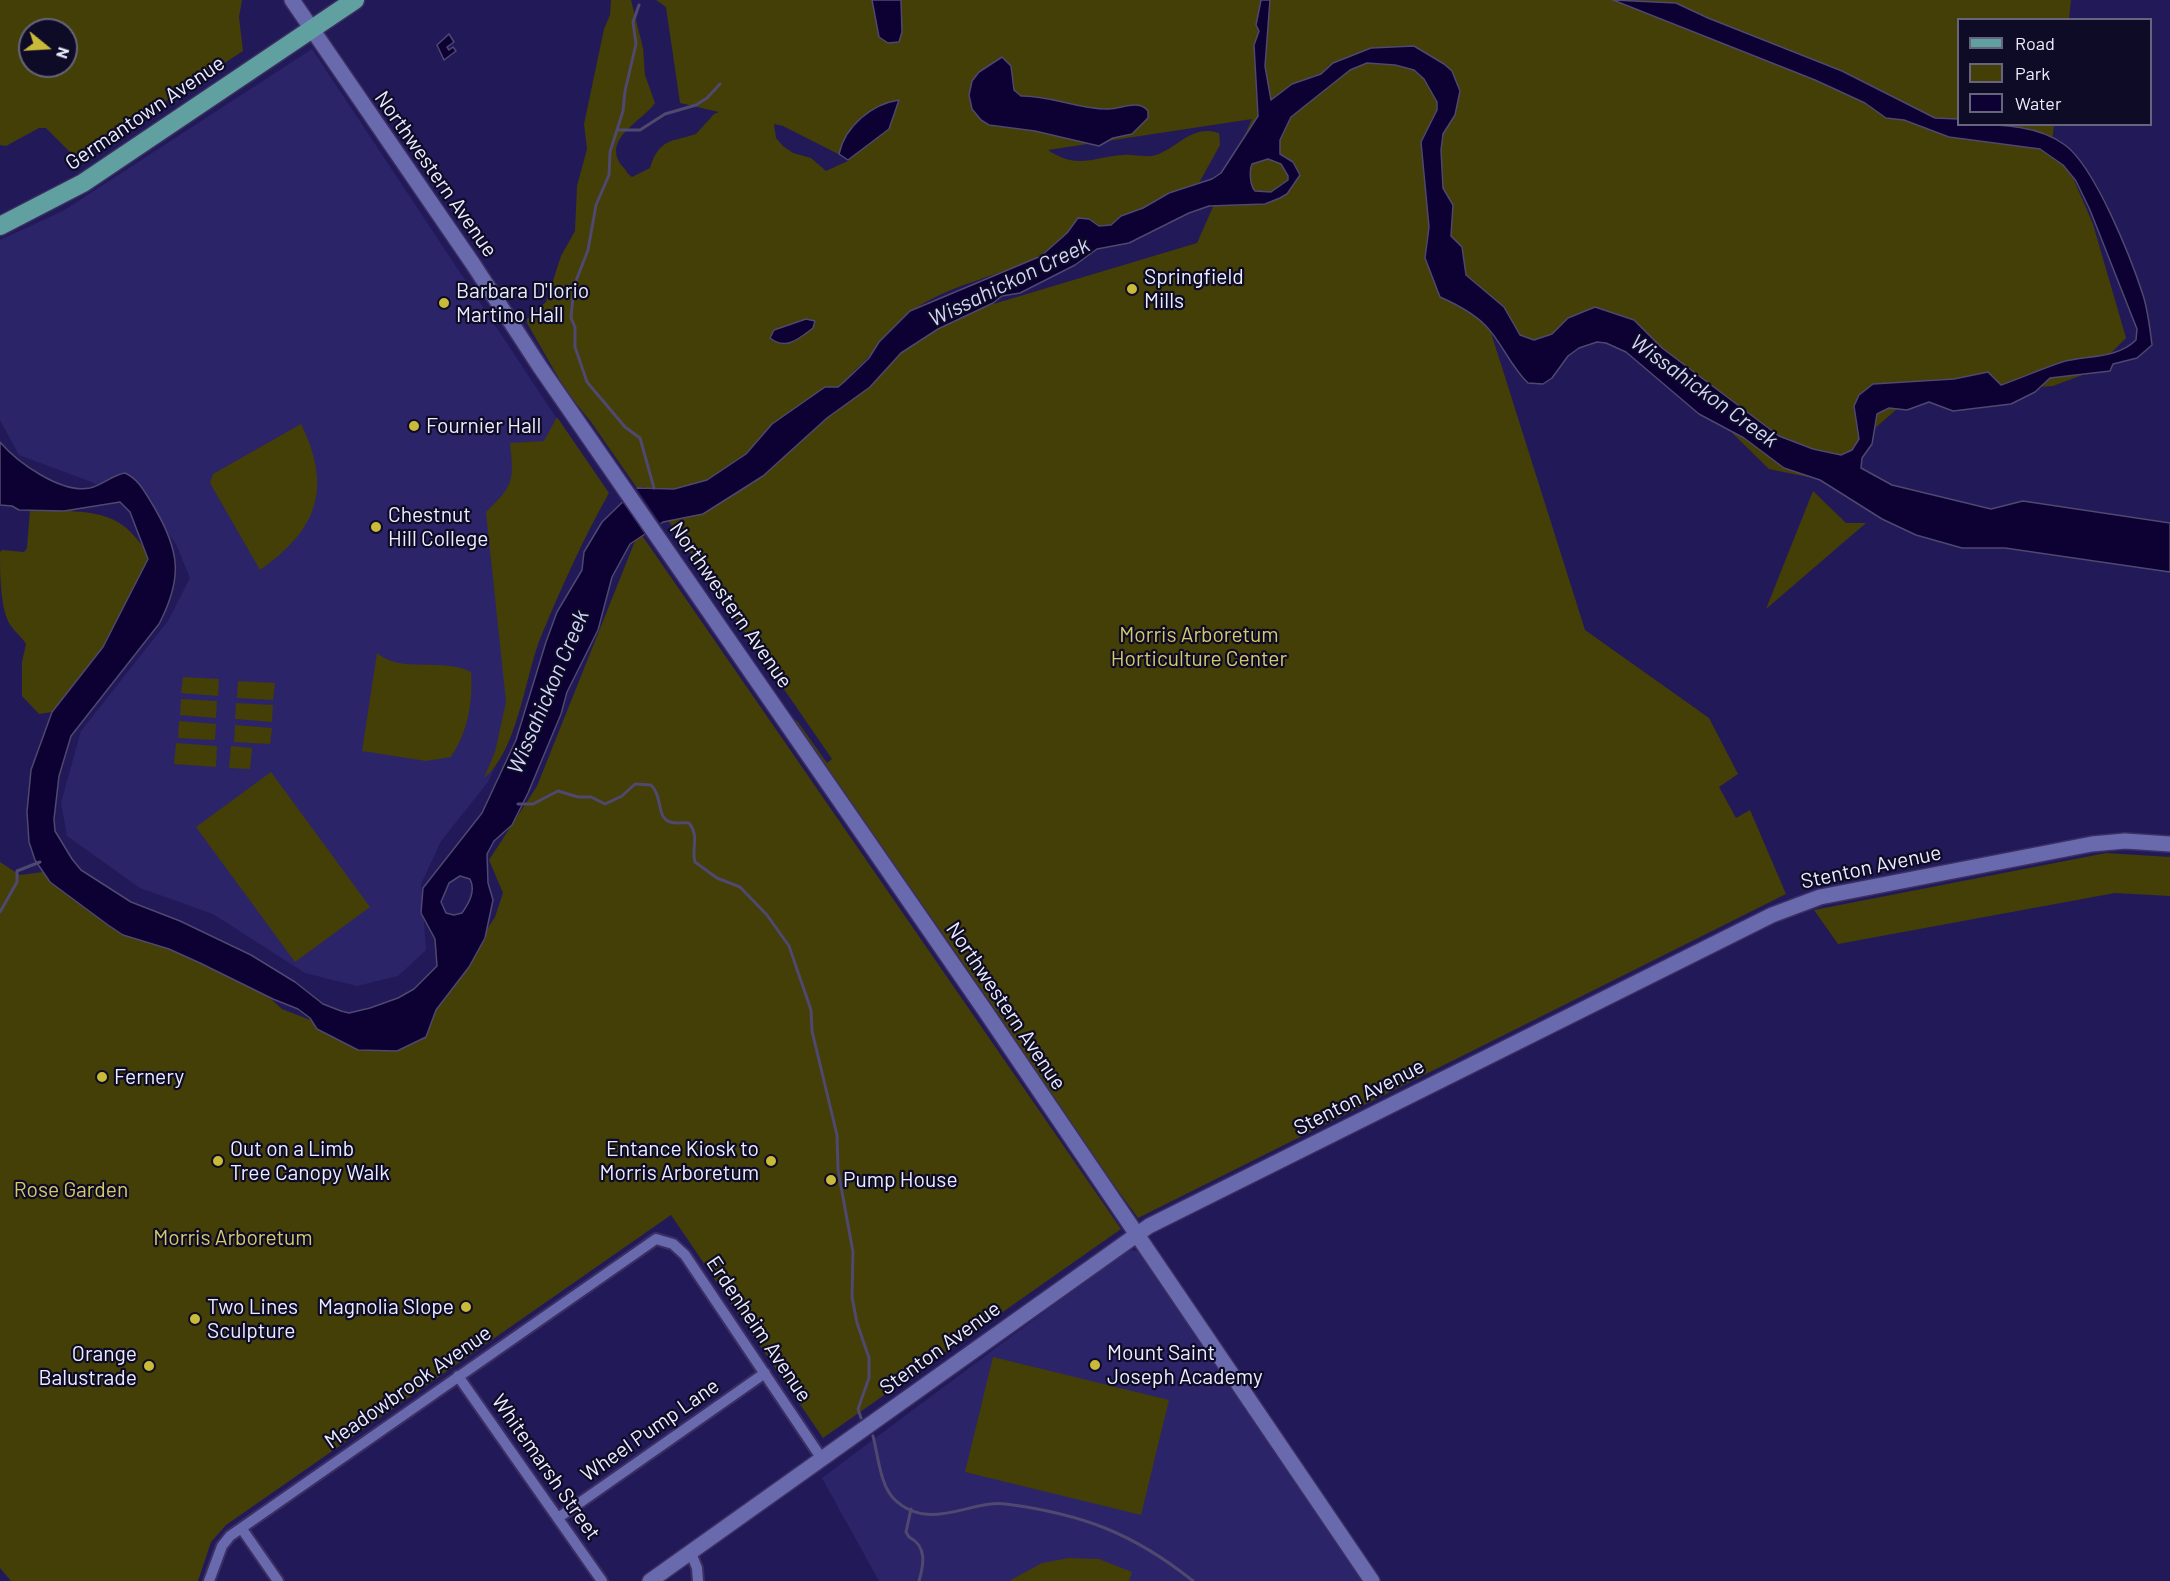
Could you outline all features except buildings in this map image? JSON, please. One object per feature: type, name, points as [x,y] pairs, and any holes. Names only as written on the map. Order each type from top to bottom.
[{"type":"main road","name":"Germantown Avenue","points":[[0,226],[83,183],[355,0]]},
{"type":"street","name":"Northwestern Avenue","points":[[292,0],[1372,1581]]},
{"type":"street","name":"Stenton Avenue","points":[[650,1581],[1136,1234],[1798,904],[1820,897],[2092,844],[2125,842],[2170,844]]},
{"type":"street","name":"Erdenheim Avenue","points":[[650,1242],[661,1239],[678,1248],[822,1459]]},
{"type":"street","name":"Meadowbrook Avenue","points":[[208,1581],[225,1540],[650,1242]]},
{"type":"street","name":"Wheel Pump Lane","points":[[558,1518],[765,1373]]},
{"type":"street","name":"Whitemarsh Street","points":[[458,1376],[603,1581]]},
{"type":"street","points":[[242,1528],[278,1581]]},
{"type":"street","points":[[691,1553],[697,1568],[698,1581]]},
{"type":"shaded area","name":"Chestnut Hill College","points":[[312,49],[606,493],[538,637],[503,749],[488,782],[441,841],[421,884],[426,950],[398,976],[357,986],[305,973],[213,914],[140,888],[67,836],[61,803],[81,731],[168,621],[190,578],[176,544],[151,510],[89,481],[19,455],[0,420],[0,240],[63,211]]},
{"type":"shaded area","name":"Mount Saint Joseph Academy","points":[[1127,1250],[1139,1251],[1363,1581],[879,1581],[822,1478]]},
{"type":"green space","points":[[0,0],[242,0],[239,17],[243,51],[87,152],[85,149],[74,156],[46,128],[39,128],[6,146],[0,145]]},
{"type":"green space","name":"Morris Arboretum Horticulture Center","points":[[611,0],[631,0],[643,48],[645,75],[655,103],[626,132],[616,148],[617,157],[632,177],[650,168],[662,146],[673,140],[696,134],[714,114],[719,112],[680,103],[666,7],[656,0],[2071,0],[2069,18],[1957,18],[1957,126],[2054,126],[2051,150],[2074,180],[2093,224],[2126,338],[2093,371],[2053,386],[2006,389],[1905,402],[1866,436],[1857,487],[1769,469],[1618,321],[1587,326],[1572,353],[1541,369],[1475,282],[1585,630],[1709,718],[1738,774],[1719,787],[1736,818],[1750,810],[1786,894],[1138,1218],[1059,1110],[1001,1018],[791,717],[798,722],[827,763],[832,759],[645,487],[637,488],[591,422],[566,391],[527,323],[527,319],[546,302],[561,256],[575,231],[577,186],[587,149],[584,124],[604,29],[610,15]],"holes":[[[1252,119],[1197,243],[920,326],[851,373],[913,310],[924,303],[962,286],[1027,263],[1089,219],[1099,226],[1112,225],[1121,216],[1143,208],[1169,193],[1199,183],[1220,145],[1219,133],[1209,131],[1193,134],[1152,156],[1123,155],[1077,161],[1068,160],[1048,150]],[[774,124],[783,126],[850,160],[826,171],[811,158],[793,153],[783,146],[776,138]]]},
{"type":"green space","points":[[557,417],[609,493],[572,565],[540,639],[519,713],[505,751],[484,778],[495,752],[506,702],[486,512],[502,495],[510,482],[512,466],[510,443],[544,441]]},
{"type":"green space","points":[[301,424],[311,447],[316,469],[317,488],[314,506],[295,539],[260,570],[210,483],[213,474]]},
{"type":"green space","points":[[1813,491],[1846,523],[1866,523],[1766,609]]},
{"type":"green space","points":[[48,509],[96,514],[117,522],[140,543],[148,559],[103,647],[52,712],[39,714],[22,696],[22,662],[26,644],[7,619],[1,591],[0,552],[2,550],[24,552],[27,548],[30,510]]},
{"type":"green space","name":"Morris Arboretum","points":[[639,531],[1121,1229],[823,1438],[671,1215],[226,1525],[211,1542],[198,1581],[11,1581],[0,1568],[0,862],[20,875],[43,872],[228,960],[282,1009],[339,1031],[466,962],[495,917],[503,893],[489,860],[537,786]]},
{"type":"green space","points":[[377,653],[398,663],[447,666],[471,672],[468,716],[462,737],[451,757],[426,761],[362,751]]},
{"type":"green space","points":[[183,677],[219,679],[218,696],[181,693]]},
{"type":"green space","points":[[238,681],[275,683],[273,700],[237,698]]},
{"type":"green space","points":[[181,699],[217,701],[216,718],[180,715]]},
{"type":"green space","points":[[236,703],[273,705],[272,722],[235,719]]},
{"type":"green space","points":[[179,721],[216,724],[215,740],[178,738]]},
{"type":"green space","points":[[235,725],[272,728],[270,744],[234,742]]},
{"type":"green space","points":[[176,743],[217,746],[216,767],[174,764]]},
{"type":"green space","points":[[231,746],[252,748],[250,769],[229,768]]},
{"type":"green space","points":[[271,772],[370,907],[295,962],[196,827]]},
{"type":"green space","points":[[2106,853],[2170,857],[2170,896],[2115,893],[1838,944],[1814,910]]},
{"type":"green space","points":[[993,1357],[1169,1400],[1141,1515],[965,1472]]},
{"type":"green space","points":[[1069,1558],[1099,1559],[1132,1572],[1129,1581],[1009,1581],[1042,1563]]},
{"type":"water","points":[[872,0],[901,0],[902,32],[899,42],[888,43],[879,37]]},
{"type":"water","name":"Wissahickon Creek","points":[[1261,0],[1270,0],[1265,66],[1271,100],[1292,84],[1321,74],[1333,63],[1371,48],[1414,46],[1452,71],[1460,91],[1455,115],[1443,134],[1441,150],[1443,188],[1453,205],[1451,236],[1462,247],[1466,275],[1504,307],[1520,335],[1534,340],[1552,334],[1568,318],[1595,307],[1634,320],[1662,348],[1779,436],[1813,449],[1841,455],[1852,450],[1859,439],[1854,406],[1859,395],[1873,384],[1954,379],[1988,372],[2001,385],[2062,362],[2101,356],[2120,350],[2136,340],[2137,329],[2090,210],[2076,181],[2063,165],[2040,149],[1949,137],[1904,120],[1886,118],[1865,103],[1815,80],[1613,0],[1676,3],[1842,71],[1935,118],[1957,119],[1957,126],[2000,126],[2027,129],[2065,145],[2088,173],[2111,214],[2143,295],[2152,345],[2137,358],[2113,364],[2110,371],[2050,378],[2035,392],[2011,404],[1953,411],[1929,402],[1907,410],[1889,408],[1877,414],[1872,444],[1862,458],[1861,468],[1892,485],[1991,509],[2023,501],[2170,523],[2170,572],[2005,548],[1962,548],[1916,535],[1882,519],[1820,480],[1784,468],[1744,438],[1699,414],[1626,352],[1606,343],[1597,342],[1579,348],[1568,356],[1552,378],[1543,384],[1528,383],[1485,325],[1464,309],[1440,297],[1425,258],[1429,227],[1421,142],[1437,110],[1437,102],[1424,79],[1414,70],[1395,65],[1367,63],[1350,70],[1291,117],[1280,140],[1280,154],[1293,162],[1300,175],[1287,194],[1265,204],[1209,206],[1189,213],[1129,243],[1097,249],[1075,265],[1020,293],[1002,296],[993,303],[938,329],[901,353],[870,387],[827,418],[763,476],[703,514],[663,522],[630,544],[612,577],[598,630],[567,692],[561,714],[528,793],[512,825],[494,841],[487,854],[488,883],[493,900],[485,938],[469,967],[436,1010],[426,1037],[397,1051],[358,1050],[317,1029],[310,1018],[298,1009],[169,949],[123,935],[50,882],[35,860],[29,842],[27,812],[31,770],[52,712],[103,647],[148,559],[130,512],[120,502],[64,511],[19,510],[12,506],[0,505],[0,442],[40,475],[66,486],[79,489],[90,488],[125,473],[135,479],[163,523],[173,551],[175,578],[167,608],[159,624],[71,736],[59,776],[54,819],[55,831],[72,859],[81,870],[131,902],[180,921],[251,955],[295,982],[323,1004],[349,1013],[370,1008],[398,998],[414,989],[437,966],[435,939],[421,913],[423,888],[482,813],[516,740],[557,612],[582,570],[584,552],[602,522],[637,488],[674,489],[707,480],[746,454],[772,424],[825,387],[838,387],[844,382],[869,358],[879,342],[910,311],[1041,256],[1067,233],[1078,218],[1089,219],[1099,226],[1111,225],[1121,216],[1143,208],[1169,193],[1212,179],[1221,173],[1258,116],[1254,45],[1259,31],[1256,25]],"holes":[[[1268,159],[1281,164],[1288,180],[1271,192],[1255,191],[1250,178],[1252,164]],[[460,876],[470,879],[471,897],[462,913],[454,915],[446,913],[441,902],[449,883]]]},
{"type":"water","points":[[449,34],[454,42],[447,47],[449,50],[453,47],[456,51],[444,60],[437,45]]},
{"type":"water","points":[[1002,57],[1011,66],[1014,90],[1021,96],[1032,96],[1098,109],[1135,105],[1144,107],[1148,111],[1148,118],[1132,134],[1113,138],[1099,146],[1035,131],[989,125],[981,120],[972,109],[969,95],[972,81],[979,72]]},
{"type":"water","points":[[899,100],[889,129],[848,160],[839,154],[847,134],[861,118],[879,106]]},
{"type":"water","points":[[806,319],[815,321],[813,328],[793,342],[776,342],[770,338],[774,330]]},
{"type":"pier","points":[[635,486],[662,526],[646,536],[621,500]]},
{"type":"waterway","points":[[639,5],[633,22],[636,44],[625,91],[623,111],[610,152],[609,175],[596,205],[588,250],[574,286],[571,318],[575,327],[575,347],[587,382],[625,427],[640,438],[654,488]]},
{"type":"waterway","points":[[618,130],[640,130],[665,114],[696,105],[707,98],[720,84]]},
{"type":"waterway","points":[[518,804],[533,804],[558,791],[578,797],[591,797],[605,804],[622,796],[635,784],[651,785],[657,795],[663,816],[672,823],[689,823],[692,828],[695,838],[695,862],[717,878],[740,887],[767,915],[789,946],[811,1010],[812,1031],[837,1135],[838,1170],[853,1252],[852,1297],[857,1323],[869,1358],[869,1378],[858,1409],[861,1418]]},
{"type":"waterway","points":[[0,912],[17,882],[17,871],[40,862]]},
{"type":"waterway","points":[[873,1436],[886,1487],[895,1500],[908,1509],[922,1514],[937,1514],[979,1506],[1006,1504],[1083,1520],[1128,1538],[1171,1564],[1193,1581]]},
{"type":"waterway","points":[[911,1509],[906,1532],[919,1545],[923,1556],[919,1581]]},
{"type":"place","name":"Springfield Mills","points":[[1132,289]]},
{"type":"place","name":"Barbara D'Iorio Martino Hall","points":[[444,303]]},
{"type":"place","name":"Fournier Hall","points":[[414,426]]},
{"type":"place","name":"Chestnut Hill College","points":[[376,527]]},
{"type":"place","name":"Fernery","points":[[102,1077]]},
{"type":"place","name":"Out on a Limb Tree Canopy Walk","points":[[218,1161]]},
{"type":"place","name":"Entance Kiosk to Morris Arboretum","points":[[771,1161]]},
{"type":"place","name":"Pump House","points":[[831,1180]]},
{"type":"place","name":"Magnolia Slope","points":[[466,1307]]},
{"type":"place","name":"Two Lines Sculpture","points":[[195,1319]]},
{"type":"place","name":"Mount Saint Joseph Academy","points":[[1095,1365]]},
{"type":"place","name":"Orange Balustrade","points":[[149,1366]]},
{"type":"park label","name":"Rose Garden","points":[[71,1190]]}]
